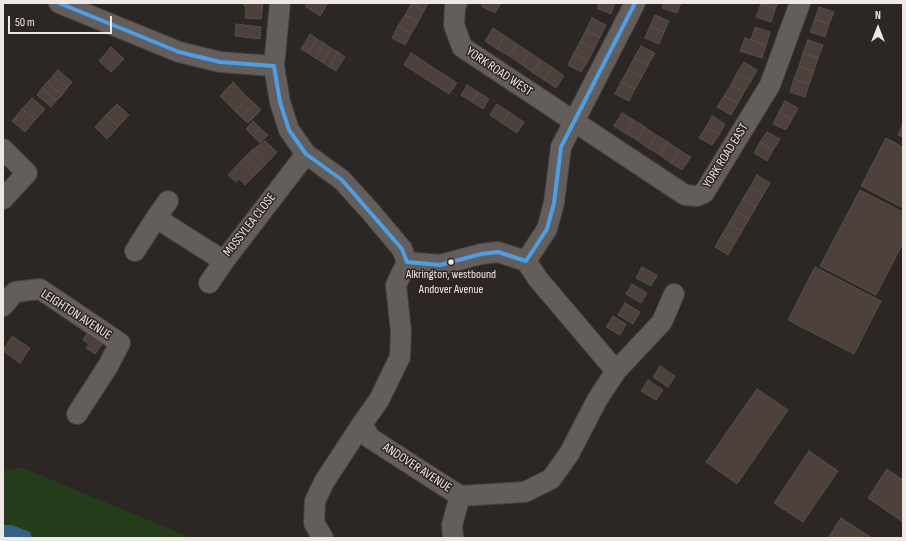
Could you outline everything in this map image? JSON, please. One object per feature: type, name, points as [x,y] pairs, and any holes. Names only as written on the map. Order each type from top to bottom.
[{"type":"street","points":[[59,3],[179,52],[220,62],[274,66]]},
{"type":"street","points":[[280,3],[274,66],[280,102],[290,130],[306,154],[342,180],[402,249],[407,262],[396,285],[401,332],[400,357],[379,400],[324,482],[315,501],[314,523],[322,538]]},
{"type":"street","name":"YORK ROAD WEST","points":[[457,3],[455,7],[454,26],[462,47],[574,123]]},
{"type":"street","points":[[526,261],[547,229],[554,203],[560,147],[574,123],[635,3]]},
{"type":"street","name":"YORK ROAD EAST","points":[[574,123],[685,195],[697,196],[704,192],[770,85],[800,3]]},
{"type":"street","points":[[3,149],[26,173],[3,199]]},
{"type":"street","name":"MOSSYLEA CLOSE","points":[[156,218],[224,261],[306,154]]},
{"type":"street","points":[[135,251],[168,201]]},
{"type":"street","points":[[407,262],[440,265],[481,254],[498,252],[526,261],[538,279],[616,371]]},
{"type":"street","points":[[209,283],[224,261]]},
{"type":"street","name":"LEIGHTON AVENUE","points":[[3,306],[15,292],[40,289],[120,343],[108,366],[77,414]]},
{"type":"street","name":"ANDOVER AVENUE","points":[[362,424],[370,438],[460,496],[525,492],[551,479],[569,454],[597,400],[616,371],[662,322],[674,294]]},
{"type":"street","points":[[453,538],[452,525],[460,496]]},
{"type":"green space","points":[[23,468],[190,538],[3,538],[3,470]]},
{"type":"water","points":[[3,525],[12,525],[30,532],[32,538],[3,538]]},
{"type":"building","points":[[244,3],[263,3],[261,19],[245,18],[246,6],[244,6]]},
{"type":"building","points":[[307,3],[328,3],[320,16],[305,6]]},
{"type":"building","points":[[412,3],[428,3],[424,11]]},
{"type":"building","points":[[483,3],[501,3],[495,13],[481,6]]},
{"type":"building","points":[[599,3],[615,3],[611,14],[597,8]]},
{"type":"building","points":[[664,3],[681,3],[677,13],[662,8]]},
{"type":"building","points":[[761,3],[778,3],[775,9]]},
{"type":"building","points":[[411,4],[424,11],[418,22],[405,15]]},
{"type":"building","points":[[761,4],[775,9],[771,22],[756,17]]},
{"type":"building","points":[[819,7],[834,12],[829,24],[815,19]]},
{"type":"building","points":[[405,15],[418,22],[411,34],[398,26]]},
{"type":"building","points":[[655,15],[669,21],[664,32],[650,26]]},
{"type":"building","points":[[592,18],[606,25],[600,37],[586,30]]},
{"type":"building","points":[[815,19],[829,24],[825,37],[810,32]]},
{"type":"building","points":[[236,24],[261,27],[260,39],[235,36]]},
{"type":"building","points":[[398,26],[411,34],[405,45],[392,38]]},
{"type":"building","points":[[650,26],[664,32],[659,44],[645,38]]},
{"type":"building","points":[[755,27],[770,32],[766,45],[751,40]]},
{"type":"building","points":[[493,28],[505,36],[497,49],[485,41]]},
{"type":"building","points":[[586,30],[600,37],[594,49],[580,42]]},
{"type":"building","points":[[310,34],[317,39],[308,53],[301,49]]},
{"type":"building","points":[[505,36],[517,44],[509,56],[497,49]]},
{"type":"building","points":[[745,38],[766,45],[762,58],[740,51]]},
{"type":"building","points":[[317,39],[324,43],[315,58],[308,53]]},
{"type":"building","points":[[808,40],[823,45],[818,58],[803,53]]},
{"type":"building","points":[[580,42],[594,49],[588,61],[574,53]]},
{"type":"building","points":[[324,43],[331,48],[322,62],[315,58]]},
{"type":"building","points":[[517,44],[529,52],[521,64],[509,56]]},
{"type":"building","points":[[641,46],[655,53],[648,65],[634,58]]},
{"type":"building","points":[[111,47],[124,59],[111,72],[99,61]]},
{"type":"building","points":[[331,48],[338,52],[329,67],[322,62]]},
{"type":"building","points":[[338,52],[345,57],[336,71],[329,67]]},
{"type":"building","points":[[529,52],[541,60],[532,72],[521,64]]},
{"type":"building","points":[[411,53],[457,83],[449,94],[404,65]]},
{"type":"building","points":[[574,53],[588,61],[581,72],[568,65]]},
{"type":"building","points":[[803,53],[818,58],[814,71],[799,66]]},
{"type":"building","points":[[634,58],[648,65],[642,77],[628,70]]},
{"type":"building","points":[[541,60],[553,68],[544,80],[532,72]]},
{"type":"building","points":[[744,62],[757,70],[751,81],[737,73]]},
{"type":"building","points":[[799,66],[814,71],[809,84],[794,79]]},
{"type":"building","points":[[553,68],[564,76],[556,88],[544,80]]},
{"type":"building","points":[[58,70],[72,82],[67,88],[53,76]]},
{"type":"building","points":[[628,70],[642,77],[635,89],[621,82]]},
{"type":"building","points":[[737,73],[751,81],[744,92],[731,85]]},
{"type":"building","points":[[53,76],[67,88],[62,95],[47,82]]},
{"type":"building","points":[[794,79],[809,84],[805,97],[790,92]]},
{"type":"building","points":[[47,82],[62,95],[56,101],[42,88]]},
{"type":"building","points":[[233,82],[248,98],[235,111],[220,96]]},
{"type":"building","points":[[621,82],[635,89],[629,101],[615,94]]},
{"type":"building","points":[[467,85],[478,92],[472,102],[461,95]]},
{"type":"building","points":[[731,85],[744,92],[738,103],[724,96]]},
{"type":"building","points":[[42,88],[56,101],[51,107],[37,95]]},
{"type":"building","points":[[478,92],[489,99],[483,109],[472,102]]},
{"type":"building","points":[[724,96],[738,103],[731,115],[717,107]]},
{"type":"building","points":[[32,98],[45,109],[35,120],[22,109]]},
{"type":"building","points":[[248,98],[255,104],[241,117],[235,111]]},
{"type":"building","points":[[785,101],[798,108],[792,119],[779,112]]},
{"type":"building","points":[[117,104],[129,115],[118,127],[106,115]]},
{"type":"building","points":[[255,104],[261,110],[248,123],[241,117]]},
{"type":"building","points":[[497,104],[509,112],[502,123],[490,115]]},
{"type":"building","points":[[22,109],[35,120],[25,132],[12,121]]},
{"type":"building","points":[[509,112],[524,122],[517,133],[502,123]]},
{"type":"building","points":[[779,112],[792,119],[786,130],[773,124]]},
{"type":"building","points":[[622,113],[634,120],[625,133],[614,126]]},
{"type":"building","points":[[106,115],[118,127],[107,139],[95,127]]},
{"type":"building","points":[[712,116],[725,124],[719,135],[706,127]]},
{"type":"building","points":[[634,120],[645,127],[637,140],[625,133]]},
{"type":"building","points":[[253,121],[260,128],[253,136],[246,129]]},
{"type":"building","points":[[903,124],[903,137],[898,135]]},
{"type":"building","points":[[645,127],[656,135],[648,148],[637,140]]},
{"type":"building","points":[[706,127],[719,135],[712,145],[699,138]]},
{"type":"building","points":[[260,128],[268,135],[260,143],[253,136]]},
{"type":"building","points":[[767,132],[780,139],[773,150],[760,142]]},
{"type":"building","points":[[656,135],[668,142],[660,155],[648,148]]},
{"type":"building","points":[[886,138],[903,147],[903,208],[861,186]]},
{"type":"building","points":[[265,141],[277,152],[266,164],[252,150]]},
{"type":"building","points":[[668,142],[679,150],[671,163],[660,155]]},
{"type":"building","points":[[760,142],[773,150],[767,161],[754,153]]},
{"type":"building","points":[[252,150],[266,164],[260,170],[246,156]]},
{"type":"building","points":[[679,150],[691,157],[682,170],[671,163]]},
{"type":"building","points":[[246,156],[260,170],[254,176],[240,162]]},
{"type":"building","points":[[240,162],[254,176],[245,185],[239,179],[236,182],[228,175]]},
{"type":"building","points":[[757,175],[770,183],[763,195],[750,187]]},
{"type":"building","points":[[750,187],[763,195],[756,207],[743,199]]},
{"type":"building","points":[[860,190],[903,212],[903,243],[876,295],[820,266]]},
{"type":"building","points":[[743,199],[756,207],[749,219],[736,211]]},
{"type":"building","points":[[736,211],[749,219],[742,231],[729,223]]},
{"type":"building","points":[[729,223],[742,231],[735,243],[722,235]]},
{"type":"building","points":[[722,235],[735,243],[728,255],[715,247]]},
{"type":"building","points":[[642,267],[657,275],[651,286],[636,278]]},
{"type":"building","points":[[815,267],[881,301],[854,354],[788,320]]},
{"type":"building","points":[[632,284],[647,293],[641,303],[626,294]]},
{"type":"building","points":[[625,303],[640,312],[633,324],[618,315]]},
{"type":"building","points":[[613,316],[626,324],[620,335],[606,327]]},
{"type":"building","points":[[89,330],[105,340],[95,354],[86,348],[89,344],[83,340]]},
{"type":"building","points":[[12,336],[30,348],[20,363],[3,351]]},
{"type":"building","points":[[660,366],[675,376],[668,387],[653,377]]},
{"type":"building","points":[[648,380],[663,390],[656,400],[641,391]]},
{"type":"building","points":[[757,389],[788,410],[737,484],[706,462]]},
{"type":"building","points":[[809,451],[838,471],[803,522],[774,503]]},
{"type":"building","points":[[887,469],[903,480],[903,522],[868,498]]},
{"type":"building","points":[[841,518],[872,538],[828,538]]},
{"type":"transit line","points":[[59,3],[179,52],[220,62],[274,66]]},
{"type":"transit line","points":[[526,261],[547,229],[554,203],[561,147],[635,3]]},
{"type":"transit line","points":[[274,66],[280,102],[289,130],[306,154],[342,180],[402,249],[407,262]]},
{"type":"transit line","points":[[407,262],[440,265],[481,254],[498,252],[526,261]]},
{"type":"place","name":"Alkrington, westbound Andover Avenue","points":[[451,262]]}]
